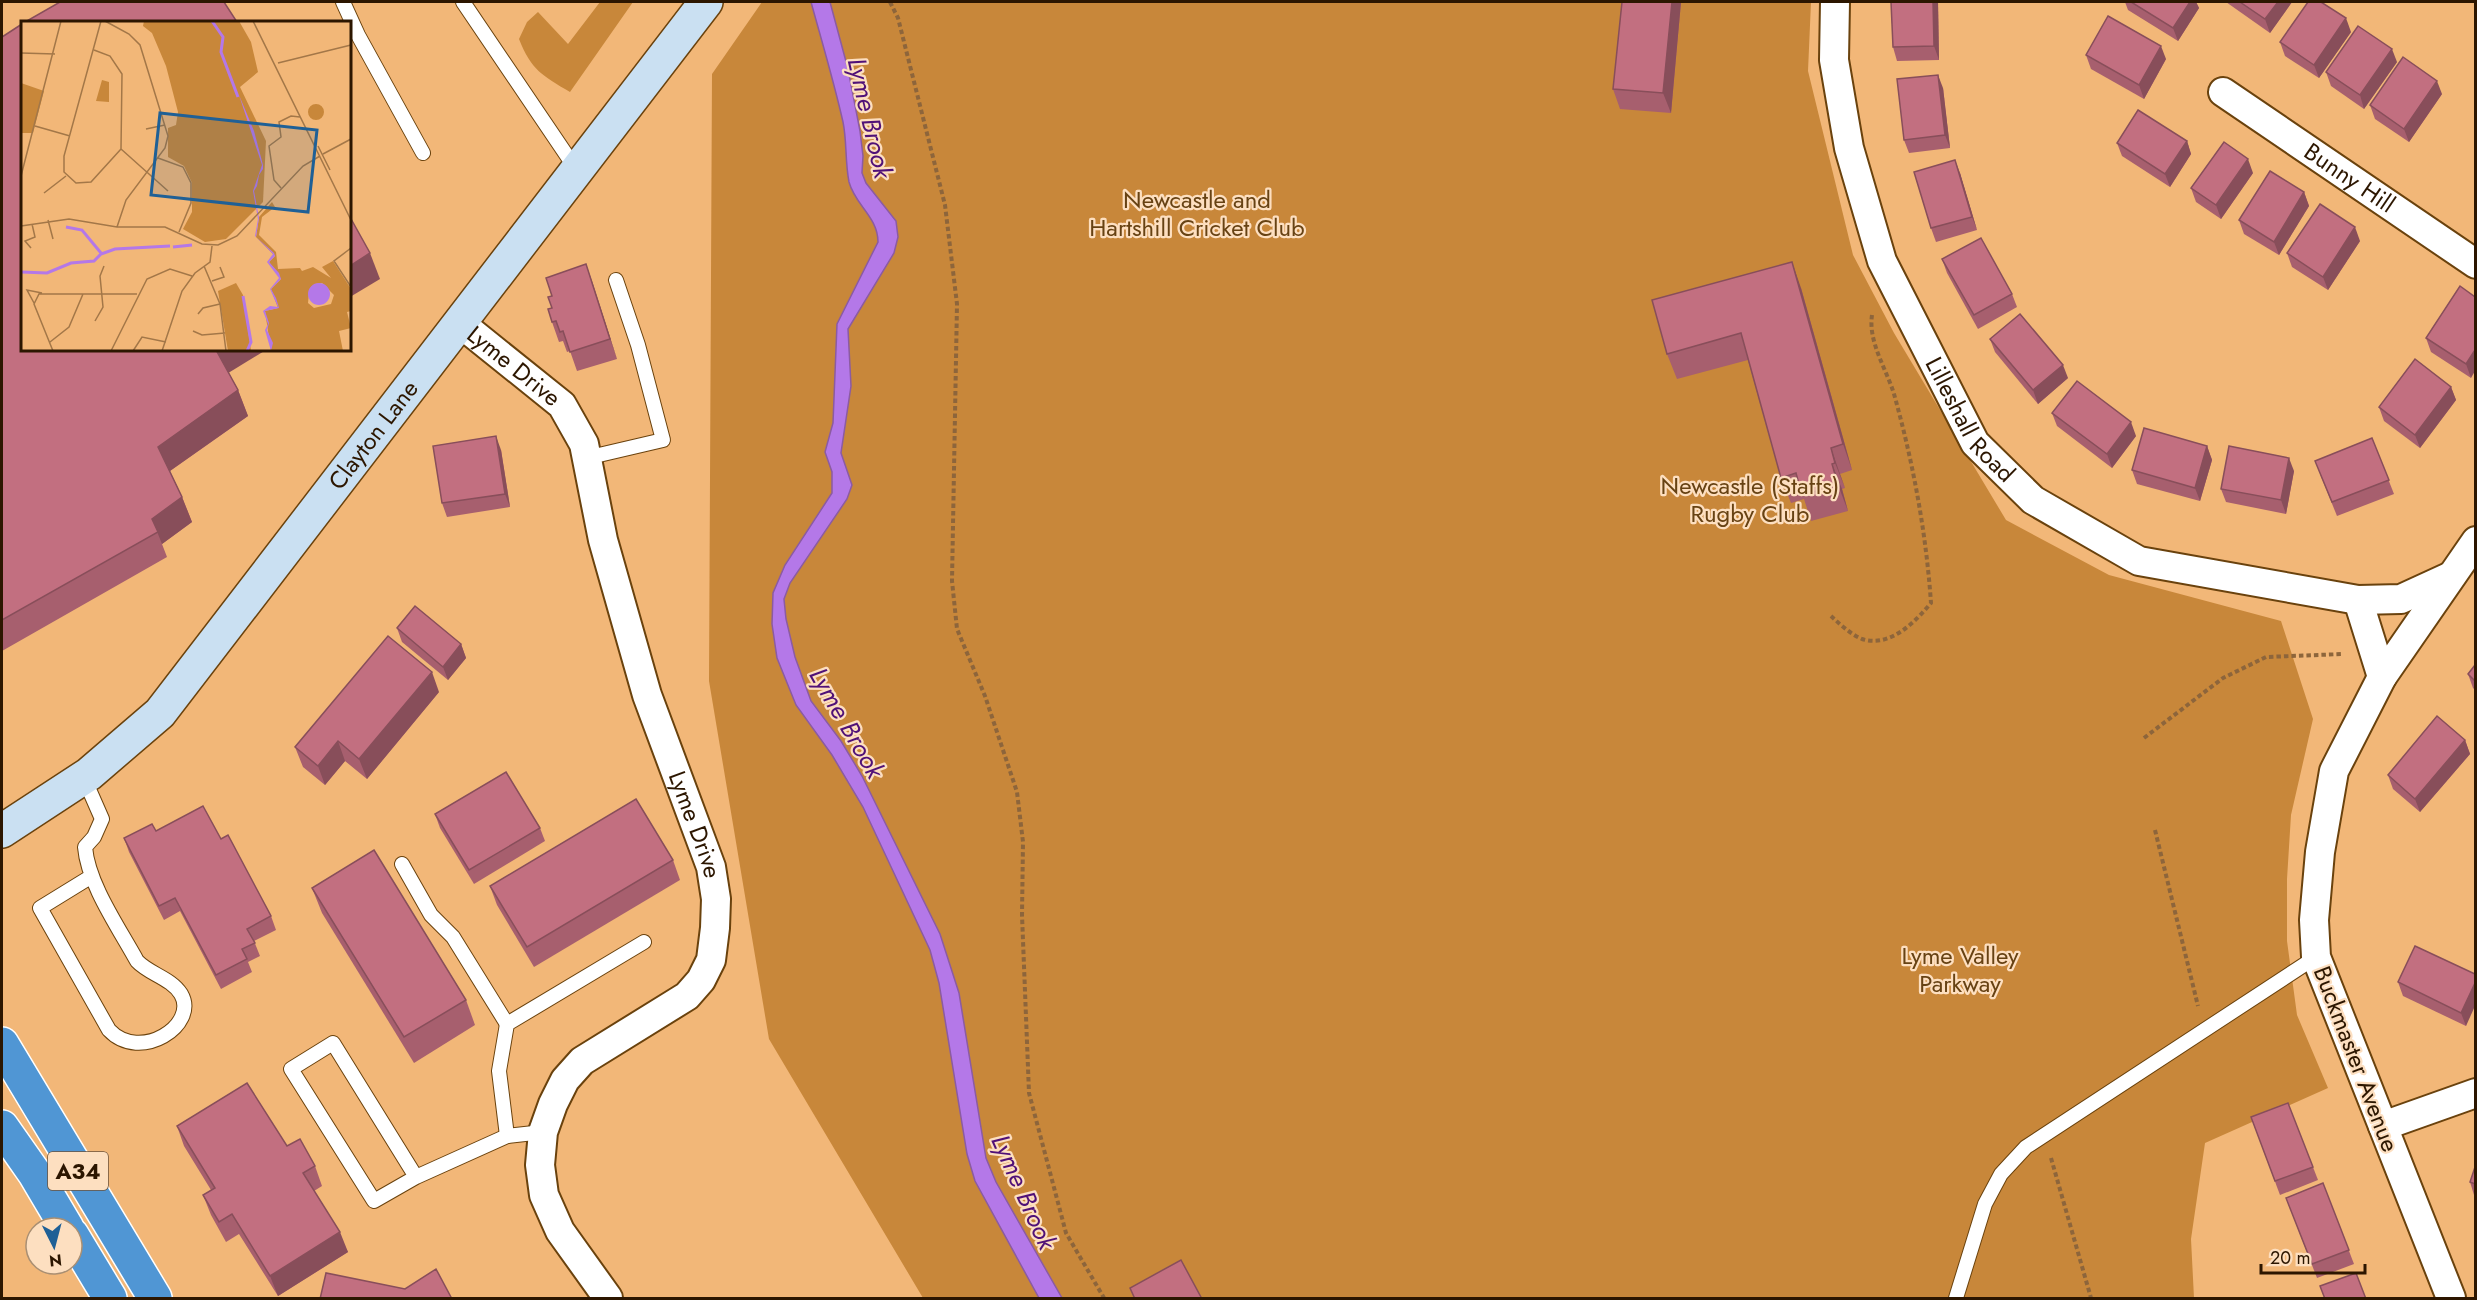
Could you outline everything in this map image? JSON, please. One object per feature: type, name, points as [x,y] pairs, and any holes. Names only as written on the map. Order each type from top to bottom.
[{"type":"highway","name":"A34","points":[[2,1044],[155,1299]]},
{"type":"highway","name":"A34","points":[[2,1127],[61,1216]]},
{"type":"highway","points":[[84,1256],[110,1299]]},
{"type":"street","name":"Clayton Lane","points":[[2,831],[84,778],[160,713],[706,2]]},
{"type":"street","name":"Lilleshall Road","points":[[1835,2],[1834,60],[1849,148],[1882,261],[1975,443],[2032,500],[2139,561],[2358,600],[2401,599],[2449,577]]},
{"type":"street","name":"Bunny Hill","points":[[2223,92],[2475,264]]},
{"type":"street","name":"Lyme Drive","points":[[460,323],[562,405],[584,444],[603,540],[647,695],[711,867],[716,899],[711,960],[694,988],[687,996],[582,1061],[565,1080],[543,1132],[540,1165],[544,1195],[560,1231],[608,1299]]},
{"type":"street","name":"Buckmaster Avenue","points":[[2451,1299],[2316,957],[2314,920],[2320,852],[2334,771],[2378,665],[2475,541]]},
{"type":"street","points":[[2358,600],[2378,665]]},
{"type":"street","points":[[2382,1126],[2475,1093]]},
{"type":"lane","points":[[343,2],[358,35],[423,153]]},
{"type":"lane","points":[[464,2],[578,171]]},
{"type":"lane","points":[[586,458],[663,440],[638,345],[616,280]]},
{"type":"lane","points":[[84,778],[102,819],[94,837],[85,847],[93,876],[137,961],[145,970],[172,984],[181,994],[184,1013],[169,1032],[154,1042],[138,1044],[125,1042],[117,1039],[109,1030],[40,908],[93,876]]},
{"type":"lane","points":[[402,864],[431,915],[453,937],[507,1024],[499,1071],[507,1136]]},
{"type":"lane","points":[[507,1024],[644,942]]},
{"type":"lane","points":[[1956,1299],[1985,1204],[2001,1174],[2026,1147],[2316,957]]},
{"type":"lane","points":[[416,1177],[333,1043],[291,1069],[374,1202],[416,1177],[507,1136],[543,1132]]},
{"type":"path","points":[[890,2],[898,18],[946,216],[957,304],[952,581],[957,629],[985,696],[1017,792],[1023,842],[1022,915],[1029,1093],[1066,1233],[1104,1299]]},
{"type":"path","points":[[1831,616],[1852,633],[1864,639],[1881,639],[1898,634],[1916,620],[1931,603],[1927,555],[1913,471],[1893,392],[1870,329],[1875,288],[1882,261]]},
{"type":"path","points":[[2144,738],[2223,678],[2266,657],[2378,665]]},
{"type":"path","points":[[2155,830],[2203,1030]]},
{"type":"path","points":[[2044,1134],[2091,1299]]},
{"type":"green space","points":[[600,2],[633,2],[570,92],[533,65],[519,39],[527,22],[538,12],[568,44]]},
{"type":"green space","points":[[762,2],[1811,2],[1808,71],[1853,255],[1894,333],[2006,520],[2109,575],[2281,621],[2313,719],[2291,815],[2287,879],[2287,941],[2297,1015],[2328,1088],[2205,1143],[2191,1239],[2194,1298],[923,1298],[769,1039],[709,681],[712,74]]},
{"type":"shaded area","points":[[811,2],[830,2],[848,69],[860,131],[863,156],[862,173],[866,183],[896,221],[898,237],[894,253],[848,329],[851,386],[841,453],[852,485],[847,499],[790,583],[784,599],[786,619],[795,657],[811,701],[841,741],[862,776],[940,934],[959,993],[986,1158],[996,1182],[1062,1298],[1039,1298],[975,1181],[967,1154],[939,983],[930,950],[863,807],[832,755],[796,705],[777,658],[772,624],[773,593],[785,565],[832,493],[832,472],[825,452],[833,423],[837,324],[878,242],[874,225],[856,198],[849,182],[843,122]]},
{"type":"building","points":[[60,2],[224,2],[236,21],[27,21]]},
{"type":"building","points":[[1622,2],[1672,2],[1663,93],[1613,89]]},
{"type":"building","points":[[1891,2],[1933,2],[1934,46],[1893,47]]},
{"type":"building","points":[[2131,2],[2190,2],[2173,28]]},
{"type":"building","points":[[2240,2],[2278,2],[2265,19]]},
{"type":"building","points":[[2308,2],[2321,2],[2346,18],[2314,65],[2280,42]]},
{"type":"building","points":[[2108,16],[2161,46],[2139,85],[2086,55]]},
{"type":"building","points":[[21,25],[21,351],[217,351],[238,390],[158,447],[182,497],[152,519],[158,532],[2,620],[2,37]]},
{"type":"building","points":[[2358,26],[2392,49],[2360,95],[2326,72]]},
{"type":"building","points":[[2403,57],[2437,81],[2404,129],[2370,105]]},
{"type":"building","points":[[1938,75],[1945,135],[1904,140],[1897,79]]},
{"type":"building","points":[[2138,110],[2187,141],[2165,174],[2117,143]]},
{"type":"building","points":[[2224,142],[2248,159],[2216,205],[2191,188]]},
{"type":"building","points":[[1955,160],[1972,217],[1931,228],[1914,172]]},
{"type":"building","points":[[2270,171],[2304,192],[2274,242],[2239,220]]},
{"type":"building","points":[[2320,204],[2355,227],[2323,277],[2287,253]]},
{"type":"building","points":[[351,219],[370,253],[351,265]]},
{"type":"building","points":[[1981,238],[2012,294],[1974,315],[1942,259]]},
{"type":"building","points":[[1792,262],[1843,444],[1831,448],[1835,463],[1832,464],[1838,485],[1802,495],[1796,473],[1781,478],[1741,333],[1667,354],[1652,300]]},
{"type":"building","points":[[586,264],[610,339],[570,352],[563,331],[560,332],[556,321],[552,322],[548,309],[552,308],[548,297],[552,296],[546,278]]},
{"type":"building","points":[[2460,286],[2475,297],[2475,350],[2466,364],[2426,338]]},
{"type":"building","points":[[2020,314],[2063,365],[2033,390],[1990,339]]},
{"type":"building","points":[[2415,359],[2451,387],[2415,435],[2379,407]]},
{"type":"building","points":[[2077,381],[2131,422],[2107,454],[2052,413]]},
{"type":"building","points":[[2144,428],[2207,446],[2195,488],[2132,470]]},
{"type":"building","points":[[496,436],[505,494],[442,503],[433,446]]},
{"type":"building","points":[[2372,438],[2389,480],[2332,502],[2315,461]]},
{"type":"building","points":[[2229,446],[2289,458],[2281,500],[2221,489]]},
{"type":"building","points":[[415,606],[461,644],[443,667],[397,628]]},
{"type":"building","points":[[388,636],[432,672],[359,759],[338,741],[318,766],[295,747]]},
{"type":"building","points":[[2475,665],[2475,681],[2468,674]]},
{"type":"building","points":[[2437,716],[2465,740],[2415,799],[2388,775]]},
{"type":"building","points":[[506,772],[540,828],[469,870],[435,814]]},
{"type":"building","points":[[636,799],[673,860],[527,947],[490,886]]},
{"type":"building","points":[[203,806],[221,839],[228,835],[271,916],[247,929],[255,943],[242,949],[247,959],[216,975],[175,898],[159,906],[124,838],[152,824],[156,831]]},
{"type":"building","points":[[374,850],[466,1000],[404,1037],[312,888]]},
{"type":"building","points":[[2415,946],[2475,974],[2475,983],[2461,1013],[2398,982]]},
{"type":"building","points":[[247,1083],[287,1146],[300,1139],[315,1166],[303,1173],[340,1232],[270,1276],[232,1214],[219,1222],[203,1195],[215,1188],[177,1126]]},
{"type":"building","points":[[2288,1103],[2313,1167],[2275,1181],[2251,1117]]},
{"type":"building","points":[[2475,1167],[2475,1184],[2470,1182]]},
{"type":"building","points":[[2323,1183],[2349,1250],[2312,1264],[2286,1198]]},
{"type":"building","points":[[1181,1260],[1202,1299],[1135,1299],[1130,1288]]},
{"type":"building","points":[[436,1269],[452,1299],[320,1299],[326,1273],[405,1289]]},
{"type":"building","points":[[2356,1273],[2366,1299],[2325,1299],[2320,1286]]},
{"type":"water label","name":"Lyme Brook","points":[[870,118]]},
{"type":"water label","name":"Lyme Brook","points":[[847,723]]},
{"type":"water label","name":"Lyme Brook","points":[[1024,1192]]},
{"type":"park label","name":"Newcastle and Hartshill Cricket Club","points":[[1197,214]]},
{"type":"park label","name":"Newcastle (Staffs) Rugby Club","points":[[1750,500]]},
{"type":"park label","name":"Lyme Valley Parkway","points":[[1960,970]]}]
